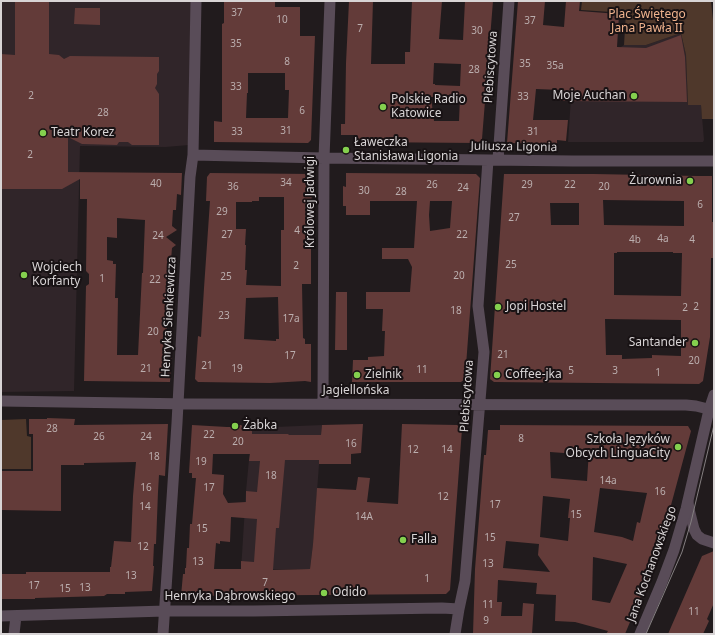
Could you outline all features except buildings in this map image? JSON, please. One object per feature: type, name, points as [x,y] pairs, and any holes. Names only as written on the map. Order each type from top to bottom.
[{"type":"street","name":"Henryka Sienkiewicza","points":[[163,634],[193,155],[196,1]]},
{"type":"street","name":"Królowej Jadwigi","points":[[323,404],[324,158],[330,1]]},
{"type":"street","name":"Plebiscytowa","points":[[455,634],[465,581],[484,352],[478,306],[509,1]]},
{"type":"street","name":"Juliusza Ligonia","points":[[193,155],[493,160],[714,160]]},
{"type":"street","name":"Jana Kochanowskiego","points":[[640,634],[674,550],[688,502],[714,395]]},
{"type":"street","name":"Jagiellońska","points":[[1,401],[691,406],[710,410]]},
{"type":"street","points":[[688,502],[694,529],[697,535],[702,539],[714,543]]},
{"type":"street","name":"Henryka Dąbrowskiego","points":[[1,616],[164,611],[459,609]]},
{"type":"street","points":[[14,634],[16,616]]},
{"type":"shaded area","points":[[1,1],[192,1],[189,145],[165,147],[80,146],[74,391],[1,392]]},
{"type":"shaded area","points":[[681,33],[686,55],[688,105],[701,105],[703,142],[568,142],[572,83],[618,82],[621,47],[624,45],[646,45]]},
{"type":"shaded area","points":[[322,425],[310,569],[241,570],[252,428]]},
{"type":"green space","name":"Plac Świętego Jana Pawła II","points":[[582,1],[711,1],[714,30],[714,119],[702,119],[701,105],[688,105],[686,55],[681,33],[646,45],[624,45],[626,13],[581,10]]},
{"type":"green space","points":[[26,419],[27,436],[31,437],[31,469],[1,469],[1,420]]},
{"type":"tram line","points":[[646,634],[682,552],[691,522],[714,425]]},
{"type":"place","name":"Moje Auchan","points":[[634,96]]},
{"type":"place","name":"Polskie Radio Katowice","points":[[383,107]]},
{"type":"place","name":"Teatr Korez","points":[[43,133]]},
{"type":"place","name":"Ławeczka Stanisława Ligonia","points":[[346,150]]},
{"type":"place","name":"Żurownia","points":[[690,181]]},
{"type":"place","name":"Wojciech Korfanty","points":[[24,275]]},
{"type":"place","name":"Jopi Hostel","points":[[498,307]]},
{"type":"place","name":"Santander","points":[[695,343]]},
{"type":"place","name":"Zielnik","points":[[357,375]]},
{"type":"place","name":"Coffee-jka","points":[[497,375]]},
{"type":"place","name":"Żabka","points":[[235,426]]},
{"type":"place","name":"Szkoła Języków Obcych LinguaCity","points":[[678,447]]},
{"type":"place","name":"Falla","points":[[403,540]]},
{"type":"place","name":"Odido","points":[[324,593]]}]
